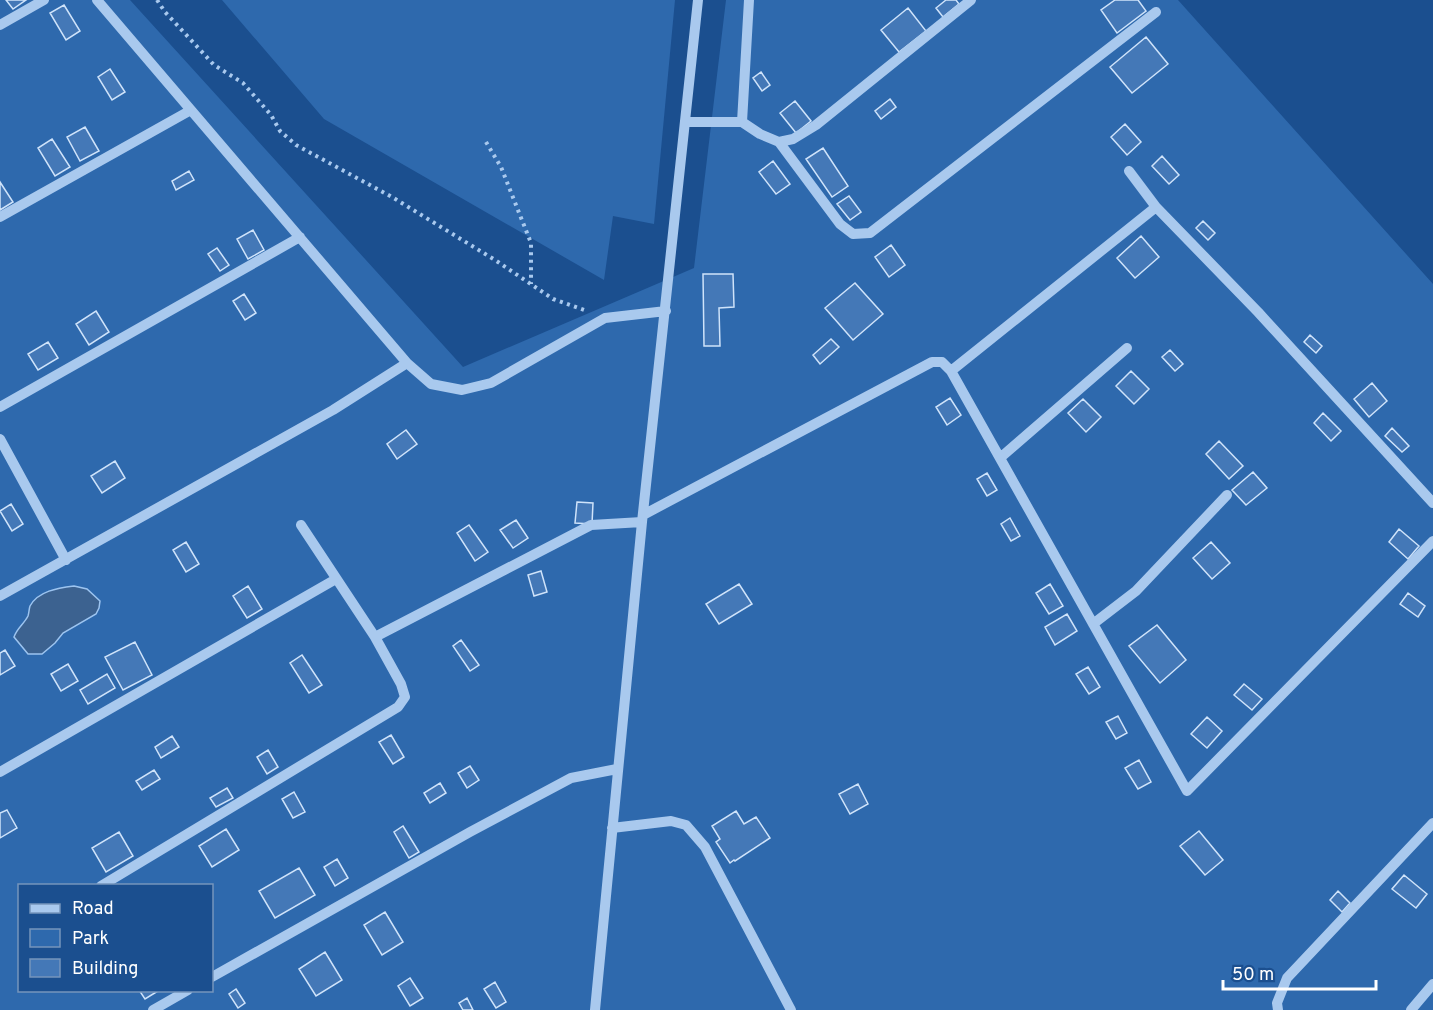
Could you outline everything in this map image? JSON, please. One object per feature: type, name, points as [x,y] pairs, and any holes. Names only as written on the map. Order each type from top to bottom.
[{"type":"street","points":[[0,25],[44,0]]},
{"type":"street","points":[[97,0],[407,363],[431,384],[462,390],[491,383],[605,318],[666,311]]},
{"type":"street","points":[[595,1010],[617,769],[698,0]]},
{"type":"street","points":[[742,122],[749,0]]},
{"type":"street","points":[[779,142],[793,140],[816,125],[971,0]]},
{"type":"street","points":[[686,122],[742,122],[760,134],[779,142],[840,224],[853,234],[870,233],[1156,12]]},
{"type":"street","points":[[0,217],[191,110]]},
{"type":"street","points":[[1129,171],[1156,207],[1258,312],[1433,503]]},
{"type":"street","points":[[951,371],[1156,207]]},
{"type":"street","points":[[0,406],[300,237]]},
{"type":"street","points":[[1000,458],[1127,348]]},
{"type":"street","points":[[375,637],[591,525],[643,518],[932,362],[942,362],[951,371],[1187,791],[1433,541]]},
{"type":"street","points":[[0,596],[333,410],[407,363]]},
{"type":"street","points":[[0,439],[66,560]]},
{"type":"street","points":[[1093,624],[1136,591],[1227,495]]},
{"type":"street","points":[[103,884],[398,707],[405,698],[401,684],[375,637],[301,525]]},
{"type":"street","points":[[0,772],[336,579]]},
{"type":"street","points":[[213,976],[570,778],[617,769]]},
{"type":"street","points":[[612,828],[671,821],[686,825],[705,848],[791,1010]]},
{"type":"street","points":[[1278,1010],[1277,1003],[1287,978],[1433,823]]},
{"type":"street","points":[[1411,1010],[1433,984]]},
{"type":"street","points":[[153,1010],[184,992]]},
{"type":"path","points":[[157,0],[165,12],[214,65],[243,83],[271,115],[280,131],[296,145],[392,197],[553,299],[605,318]]},
{"type":"path","points":[[486,142],[501,167],[531,243],[531,284]]},
{"type":"green space","points":[[0,0],[130,0],[463,367],[694,268],[726,0],[1178,0],[1433,284],[1433,1010],[0,1010]]},
{"type":"green space","points":[[222,0],[675,0],[654,224],[613,216],[604,280],[324,119]]},
{"type":"shaded area","points":[[74,586],[87,589],[100,601],[96,614],[63,633],[42,654],[28,654],[14,637],[28,616],[30,606],[43,594],[55,589]]},
{"type":"building","points":[[6,0],[26,0],[13,9]]},
{"type":"building","points":[[946,0],[956,0],[959,4],[943,17],[936,8]]},
{"type":"building","points":[[1115,0],[1138,0],[1146,11],[1117,33],[1101,10]]},
{"type":"building","points":[[64,5],[80,31],[66,40],[50,13]]},
{"type":"building","points":[[908,8],[926,31],[899,52],[881,30]]},
{"type":"building","points":[[1146,37],[1168,64],[1132,93],[1110,67]]},
{"type":"building","points":[[110,69],[125,92],[112,100],[98,77]]},
{"type":"building","points":[[761,72],[770,85],[762,91],[753,78]]},
{"type":"building","points":[[890,99],[896,107],[881,119],[875,111]]},
{"type":"building","points":[[795,101],[811,121],[796,133],[780,113]]},
{"type":"building","points":[[1125,124],[1141,142],[1127,155],[1111,137]]},
{"type":"building","points":[[85,127],[99,151],[80,161],[67,137]]},
{"type":"building","points":[[52,139],[70,167],[55,176],[38,148]]},
{"type":"building","points":[[823,148],[848,186],[832,197],[806,159]]},
{"type":"building","points":[[1162,156],[1179,175],[1169,184],[1152,166]]},
{"type":"building","points":[[773,161],[790,184],[776,194],[759,172]]},
{"type":"building","points":[[189,171],[194,180],[176,190],[172,181]]},
{"type":"building","points":[[0,182],[13,202],[0,210]]},
{"type":"building","points":[[849,196],[861,212],[850,220],[837,204]]},
{"type":"building","points":[[1203,221],[1215,233],[1208,240],[1196,228]]},
{"type":"building","points":[[253,230],[264,250],[248,259],[237,239]]},
{"type":"building","points":[[1141,236],[1159,257],[1135,278],[1117,258]]},
{"type":"building","points":[[891,245],[905,265],[889,277],[875,257]]},
{"type":"building","points":[[217,248],[229,265],[220,271],[208,254]]},
{"type":"building","points":[[703,274],[733,274],[734,307],[719,308],[720,346],[704,346]]},
{"type":"building","points":[[855,283],[883,314],[853,340],[825,308]]},
{"type":"building","points":[[244,294],[256,313],[245,320],[233,301]]},
{"type":"building","points":[[96,311],[109,332],[89,345],[76,324]]},
{"type":"building","points":[[1310,335],[1322,346],[1316,353],[1304,342]]},
{"type":"building","points":[[831,339],[839,347],[820,364],[813,355]]},
{"type":"building","points":[[48,342],[58,358],[38,370],[28,354]]},
{"type":"building","points":[[1170,350],[1183,364],[1175,371],[1162,357]]},
{"type":"building","points":[[1131,371],[1149,389],[1134,404],[1116,386]]},
{"type":"building","points":[[1372,383],[1387,401],[1369,417],[1354,399]]},
{"type":"building","points":[[950,398],[961,415],[947,425],[936,407]]},
{"type":"building","points":[[1083,399],[1101,417],[1086,432],[1068,413]]},
{"type":"building","points":[[1323,413],[1341,431],[1331,441],[1314,423]]},
{"type":"building","points":[[1392,428],[1409,446],[1402,452],[1385,436]]},
{"type":"building","points":[[406,430],[417,444],[397,459],[387,444]]},
{"type":"building","points":[[1219,441],[1243,466],[1229,479],[1206,454]]},
{"type":"building","points":[[115,461],[125,478],[102,493],[91,476]]},
{"type":"building","points":[[1253,472],[1267,488],[1246,505],[1232,490]]},
{"type":"building","points":[[987,473],[997,490],[987,496],[977,479]]},
{"type":"building","points":[[577,502],[593,503],[592,524],[575,523]]},
{"type":"building","points":[[11,504],[23,524],[12,531],[0,511]]},
{"type":"building","points":[[1010,518],[1020,536],[1011,541],[1001,524]]},
{"type":"building","points":[[516,520],[528,538],[513,548],[500,530]]},
{"type":"building","points":[[469,525],[488,552],[475,561],[457,533]]},
{"type":"building","points":[[1399,529],[1419,546],[1408,559],[1389,542]]},
{"type":"building","points":[[186,542],[199,564],[186,572],[173,550]]},
{"type":"building","points":[[1211,542],[1230,563],[1212,579],[1193,558]]},
{"type":"building","points":[[541,571],[547,592],[534,596],[528,575]]},
{"type":"building","points":[[739,584],[752,604],[719,624],[706,604]]},
{"type":"building","points":[[1050,584],[1063,606],[1049,614],[1036,593]]},
{"type":"building","points":[[248,586],[262,609],[247,618],[233,596]]},
{"type":"building","points":[[1408,593],[1425,606],[1418,617],[1400,604]]},
{"type":"building","points":[[1067,614],[1077,631],[1055,645],[1045,627]]},
{"type":"building","points":[[1157,625],[1186,660],[1160,683],[1129,646]]},
{"type":"building","points":[[461,640],[479,665],[470,671],[453,646]]},
{"type":"building","points":[[135,642],[152,675],[123,690],[105,657]]},
{"type":"building","points":[[5,650],[15,666],[0,675],[0,653]]},
{"type":"building","points":[[302,655],[322,685],[309,693],[290,663]]},
{"type":"building","points":[[68,664],[78,681],[61,691],[51,674]]},
{"type":"building","points":[[1088,667],[1100,687],[1089,694],[1076,674]]},
{"type":"building","points":[[107,674],[115,688],[88,704],[80,690]]},
{"type":"building","points":[[1244,684],[1262,699],[1252,710],[1234,695]]},
{"type":"building","points":[[1118,716],[1127,733],[1116,739],[1106,722]]},
{"type":"building","points":[[1207,717],[1222,731],[1207,748],[1191,734]]},
{"type":"building","points":[[391,735],[404,757],[393,764],[379,742]]},
{"type":"building","points":[[172,736],[179,747],[161,758],[155,747]]},
{"type":"building","points":[[268,750],[278,767],[267,774],[257,757]]},
{"type":"building","points":[[1139,760],[1151,782],[1138,789],[1125,768]]},
{"type":"building","points":[[470,766],[479,780],[467,788],[458,773]]},
{"type":"building","points":[[154,770],[160,779],[142,790],[136,781]]},
{"type":"building","points":[[440,783],[446,793],[430,803],[424,793]]},
{"type":"building","points":[[858,784],[868,804],[850,814],[839,794]]},
{"type":"building","points":[[227,788],[233,798],[216,807],[210,798]]},
{"type":"building","points":[[294,792],[305,812],[293,818],[282,799]]},
{"type":"building","points":[[7,810],[17,828],[0,838],[0,813]]},
{"type":"building","points":[[736,811],[744,824],[756,817],[770,838],[730,863],[716,842],[720,839],[712,826]]},
{"type":"building","points":[[403,826],[419,852],[409,858],[394,832]]},
{"type":"building","points":[[226,829],[239,850],[212,867],[199,846]]},
{"type":"building","points":[[1199,831],[1223,860],[1205,875],[1180,846]]},
{"type":"building","points":[[119,832],[133,856],[106,872],[92,848]]},
{"type":"building","points":[[337,859],[348,878],[335,886],[324,867]]},
{"type":"building","points":[[299,868],[315,895],[275,918],[259,891]]},
{"type":"building","points":[[1404,875],[1427,894],[1416,908],[1392,889]]},
{"type":"building","points":[[1338,891],[1350,903],[1342,912],[1330,900]]},
{"type":"building","points":[[385,912],[403,942],[382,955],[364,925]]},
{"type":"building","points":[[325,952],[342,980],[316,996],[299,969]]},
{"type":"building","points":[[410,978],[423,998],[410,1006],[398,986]]},
{"type":"building","points":[[495,982],[506,1002],[496,1008],[484,989]]},
{"type":"building","points":[[236,989],[245,1003],[238,1008],[229,994]]},
{"type":"building","points":[[140,992],[156,992],[145,999]]},
{"type":"building","points":[[467,998],[473,1010],[463,1010],[459,1003]]}]
